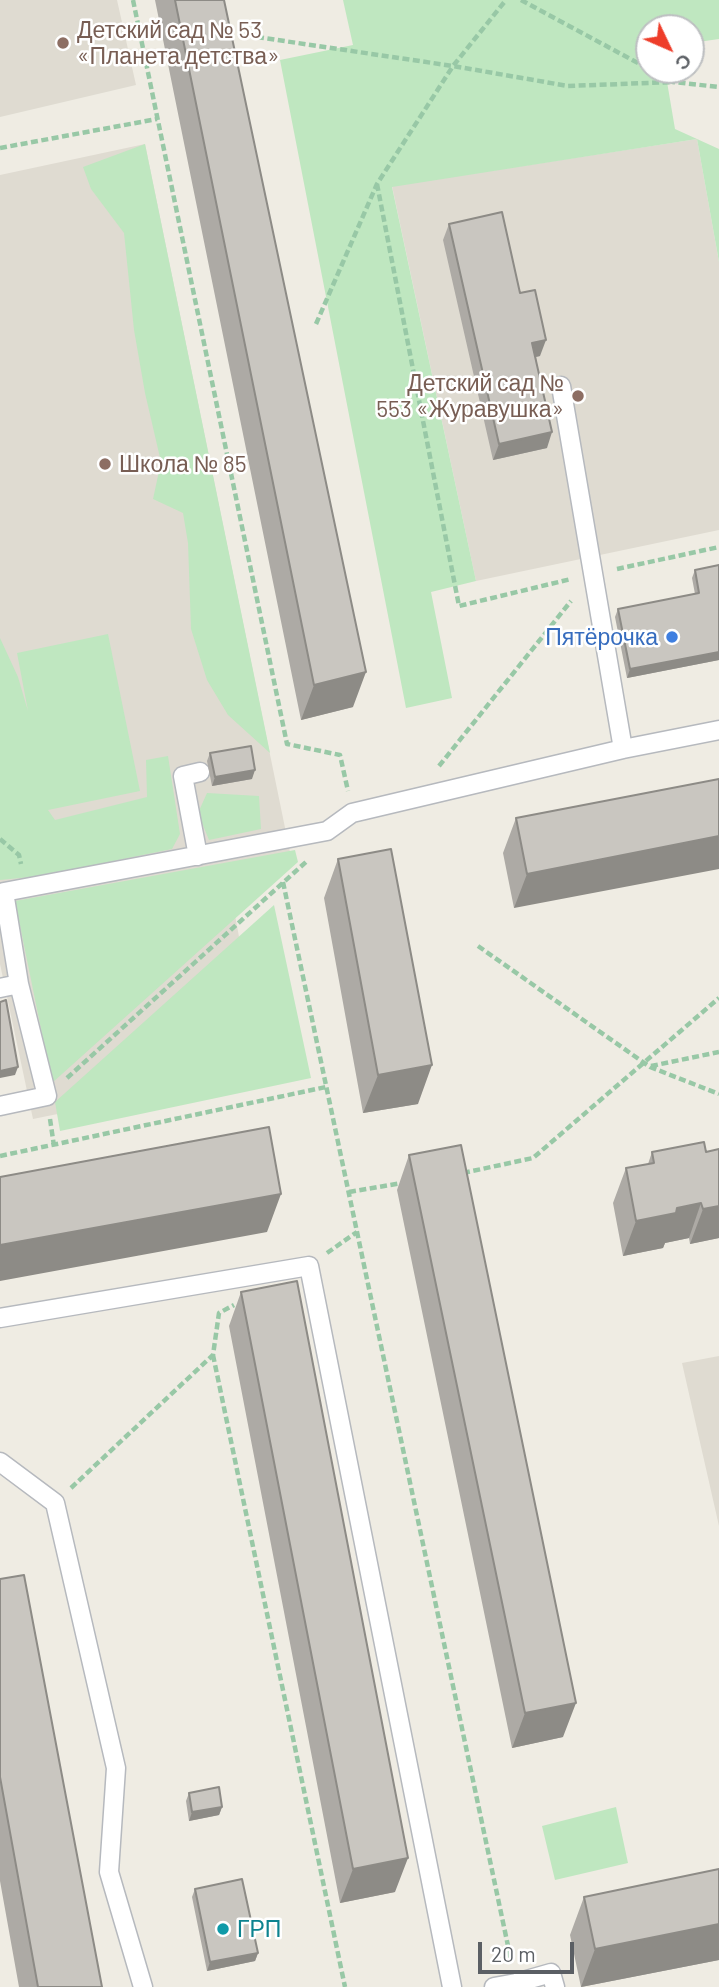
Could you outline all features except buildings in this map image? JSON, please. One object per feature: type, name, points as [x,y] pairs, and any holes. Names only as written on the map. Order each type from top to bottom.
[{"type":"lane","points":[[561,386],[622,749]]},
{"type":"lane","points":[[0,1106],[47,1096],[19,984],[4,892],[327,831],[352,813],[622,749],[719,730]]},
{"type":"lane","points":[[198,856],[183,776],[201,772]]},
{"type":"lane","points":[[0,988],[19,984]]},
{"type":"lane","points":[[0,1318],[309,1266],[452,1987]]},
{"type":"lane","points":[[0,1462],[55,1503],[116,1768],[109,1872],[144,1987]]},
{"type":"lane","points":[[494,1987],[551,1973],[555,1987]]},
{"type":"path","points":[[133,0],[287,744],[340,755],[352,813]]},
{"type":"path","points":[[316,324],[377,184],[453,66],[506,0]]},
{"type":"path","points":[[521,0],[635,62]]},
{"type":"path","points":[[257,37],[568,86],[635,83]]},
{"type":"path","points":[[696,84],[719,86]]},
{"type":"path","points":[[0,148],[157,119]]},
{"type":"path","points":[[377,184],[459,606],[719,547]]},
{"type":"path","points":[[438,768],[593,574]]},
{"type":"path","points":[[0,839],[19,855],[27,887]]},
{"type":"path","points":[[54,1146],[47,1096],[314,855]]},
{"type":"path","points":[[283,882],[516,1983]]},
{"type":"path","points":[[478,946],[650,1067],[719,1094]]},
{"type":"path","points":[[451,1175],[533,1158],[719,998]]},
{"type":"path","points":[[650,1067],[719,1052]]},
{"type":"path","points":[[0,1157],[326,1087]]},
{"type":"path","points":[[348,1192],[412,1181]]},
{"type":"path","points":[[309,1266],[357,1232]]},
{"type":"path","points":[[242,1301],[219,1313],[213,1355],[345,1987]]},
{"type":"path","points":[[55,1503],[213,1355]]},
{"type":"shaded area","name":"Детский сад № 53 «Планета детства»","points":[[0,0],[117,0],[136,85],[0,117]]},
{"type":"shaded area","name":"Детский сад № 553 «Журавушка»","points":[[697,139],[719,262],[719,530],[476,581],[392,186]]},
{"type":"shaded area","name":"Школа № 85","points":[[145,144],[291,857],[227,872],[264,1072],[33,1119],[0,964],[0,175]]},
{"type":"shaded area","points":[[719,1356],[719,1526],[682,1363]]},
{"type":"green space","points":[[343,0],[719,0],[719,39],[705,41],[705,14],[635,14],[635,84],[667,84],[675,129],[697,139],[392,187],[476,581],[431,592],[452,698],[406,708],[280,60],[353,45]]},
{"type":"green space","points":[[697,139],[719,149],[719,262]]},
{"type":"green space","points":[[145,144],[270,753],[228,715],[207,680],[191,629],[188,543],[183,513],[153,499],[161,462],[134,330],[124,233],[91,189],[83,167]]},
{"type":"green space","points":[[108,634],[140,791],[48,810],[55,820],[147,797],[146,760],[168,756],[180,834],[172,849],[41,876],[0,880],[0,638],[18,677],[28,711],[17,653]]},
{"type":"green space","points":[[207,793],[259,796],[261,829],[209,840],[198,813]]},
{"type":"green space","points":[[295,850],[298,862],[52,1083],[15,901]]},
{"type":"green space","points":[[274,905],[311,1078],[60,1131],[55,1102]]},
{"type":"green space","points":[[616,1807],[628,1863],[555,1880],[542,1826]]},
{"type":"place","name":"Детский сад № 53 «Планета детства»","points":[[63,43]]},
{"type":"place","name":"Детский сад № 553 «Журавушка»","points":[[578,396]]},
{"type":"place","name":"Школа № 85","points":[[105,464]]},
{"type":"place","name":"Пятёрочка","points":[[672,637]]},
{"type":"place","name":"ГРП","points":[[223,1929]]}]
